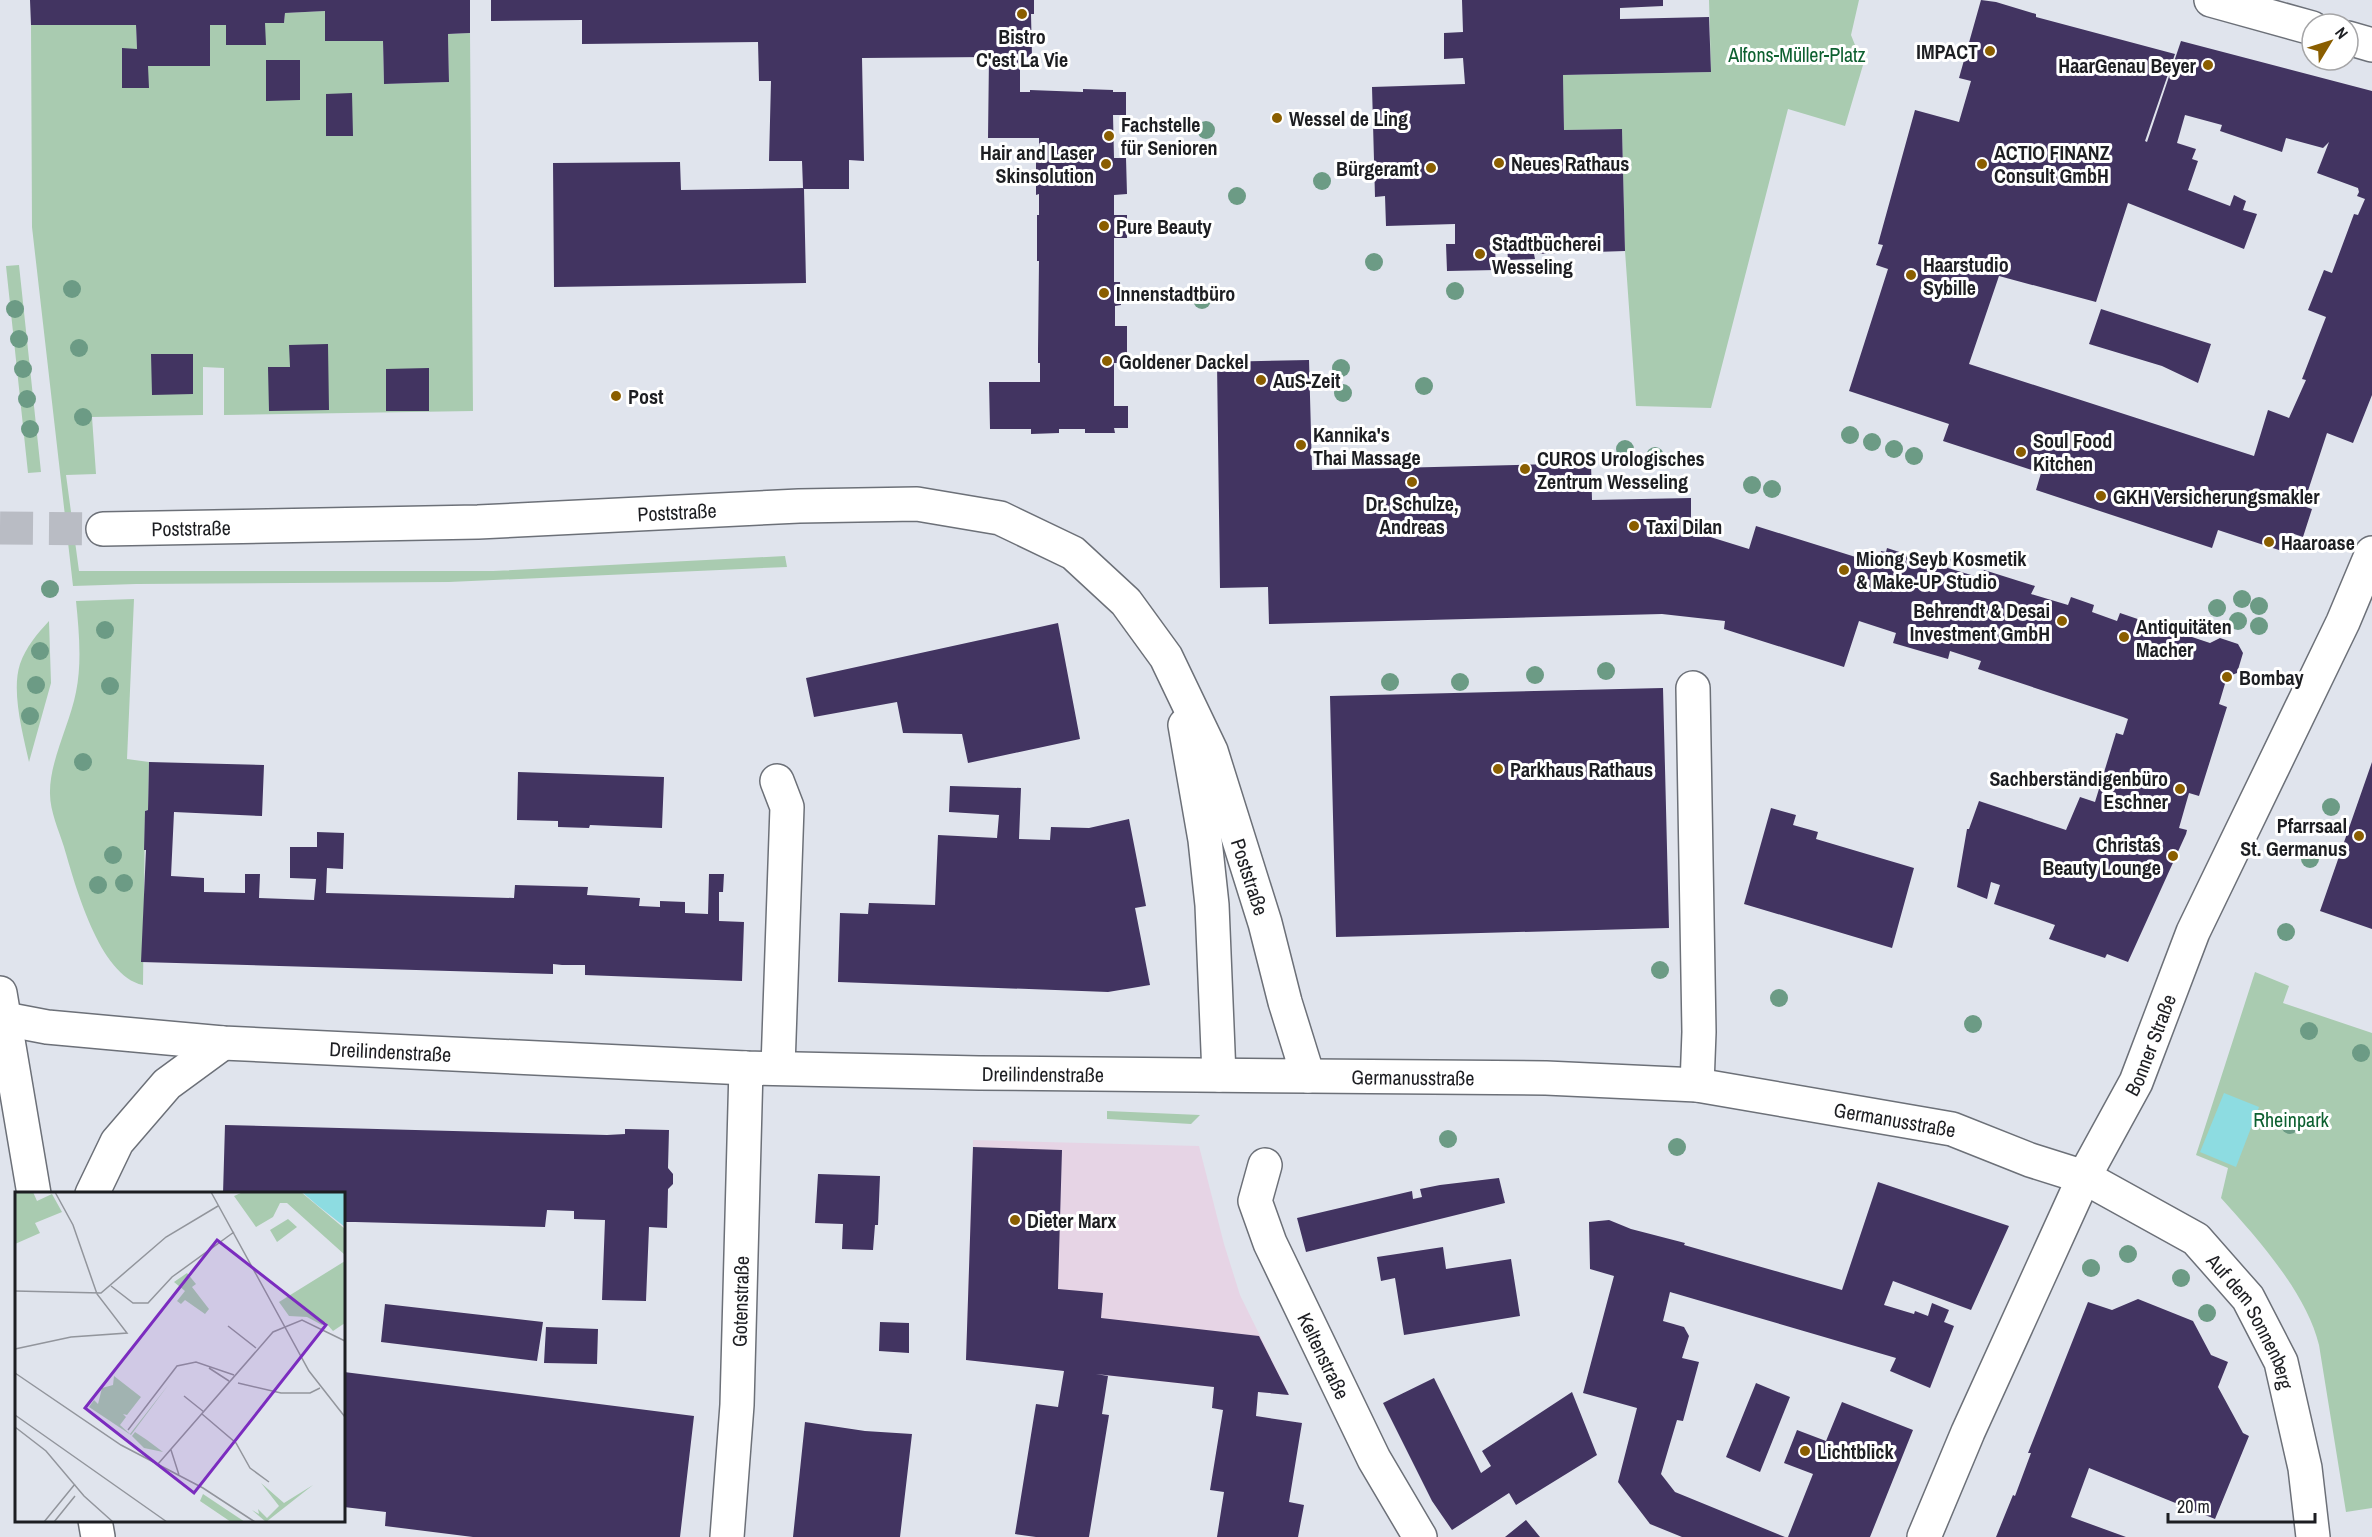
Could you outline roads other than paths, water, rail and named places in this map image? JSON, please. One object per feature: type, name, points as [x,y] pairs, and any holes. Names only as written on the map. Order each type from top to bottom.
[{"type":"street","points":[[2211,0],[2300,25]]},
{"type":"street","name":"Poststraße","points":[[103,529],[478,522],[799,506],[917,504],[1000,518],[1073,553],[1126,602],[1166,657],[1211,751],[1265,923],[1285,1002],[1308,1076]]},
{"type":"street","name":"Bonner Straße","points":[[1924,1537],[1968,1432],[2084,1177],[2136,1082],[2193,932],[2338,632],[2372,553]]},
{"type":"street","name":"Poststraße","points":[[1177,684],[1206,850],[1212,906],[1219,1075]]},
{"type":"street","points":[[1693,688],[1699,1032],[1697,1086]]},
{"type":"street","points":[[777,781],[787,807],[778,1067]]},
{"type":"street","points":[[3,1006],[34,1192]]},
{"type":"street","name":"Dreilindenstraße","points":[[3,1006],[47,1027],[223,1043],[746,1068],[1308,1076]]},
{"type":"street","points":[[93,1192],[117,1142],[167,1084],[223,1043]]},
{"type":"street","name":"Gotenstraße","points":[[727,1537],[737,1405],[746,1068]]},
{"type":"street","name":"Germanusstraße","points":[[1308,1076],[1546,1078],[1622,1080],[1697,1086],[1952,1129],[2030,1160],[2084,1177]]},
{"type":"street","name":"Keltenstraße","points":[[1265,1166],[1255,1201],[1270,1243],[1374,1460],[1420,1537]]},
{"type":"street","name":"Auf dem Sonnenberg","points":[[2084,1177],[2196,1239],[2248,1298],[2281,1362],[2305,1468],[2313,1537]]},
{"type":"street","points":[[95,1522],[98,1537]]},
{"type":"water","points":[[2224,1093],[2259,1107],[2236,1167],[2200,1152]]},
{"type":"tunnel","points":[[0,528],[103,529]]},
{"type":"place","name":"Bistro C'est La Vie","points":[[1022,14]]},
{"type":"place","name":"IMPACT","points":[[1990,51]]},
{"type":"place","name":"HaarGenau Beyer","points":[[2208,65]]},
{"type":"place","name":"Wessel de Ling","points":[[1277,118]]},
{"type":"place","name":"Fachstelle für Senioren","points":[[1109,136]]},
{"type":"place","name":"Neues Rathaus","points":[[1499,163]]},
{"type":"place","name":"Hair and Laser Skinsolution","points":[[1106,164]]},
{"type":"place","name":"ACTIO FINANZ Consult GmbH","points":[[1982,164]]},
{"type":"place","name":"Bürgeramt","points":[[1431,168]]},
{"type":"place","name":"Pure Beauty","points":[[1104,226]]},
{"type":"place","name":"Stadtbücherei Wesseling","points":[[1480,254]]},
{"type":"place","name":"Haarstudio Sybille","points":[[1911,275]]},
{"type":"place","name":"Innenstadtbüro","points":[[1104,293]]},
{"type":"place","name":"Goldener Dackel","points":[[1107,361]]},
{"type":"place","name":"AuS-Zeit","points":[[1261,380]]},
{"type":"place","name":"Post","points":[[616,396]]},
{"type":"place","name":"Kannika's Thai Massage","points":[[1301,445]]},
{"type":"place","name":"Soul Food Kitchen","points":[[2021,452]]},
{"type":"place","name":"CUROS Urologisches Zentrum Wesseling","points":[[1525,469]]},
{"type":"place","name":"Dr. Schulze, Andreas","points":[[1412,482]]},
{"type":"place","name":"GKH Versicherungsmakler","points":[[2101,496]]},
{"type":"place","name":"Taxi Dilan","points":[[1634,526]]},
{"type":"place","name":"Haaroase","points":[[2269,542]]},
{"type":"place","name":"Miong Seyb Kosmetik & Make-UP Studio","points":[[1844,570]]},
{"type":"place","name":"Behrendt & Desai Investment GmbH","points":[[2062,621]]},
{"type":"place","name":"Antiquitäten Macher","points":[[2124,637]]},
{"type":"place","name":"Bombay","points":[[2227,677]]},
{"type":"place","name":"Parkhaus Rathaus","points":[[1498,769]]},
{"type":"place","name":"Sachberständigenbüro Eschner","points":[[2180,789]]},
{"type":"place","name":"Pfarrsaal St. Germanus","points":[[2359,836]]},
{"type":"place","name":"Christa´s Beauty Lounge","points":[[2173,856]]},
{"type":"place","name":"Dieter Marx","points":[[1015,1220]]},
{"type":"place","name":"Lichtblick","points":[[1805,1451]]},
{"type":"park label","name":"Alfons-Müller-Platz","points":[[1797,54]]},
{"type":"park label","name":"Rheinpark","points":[[2291,1119]]}]
